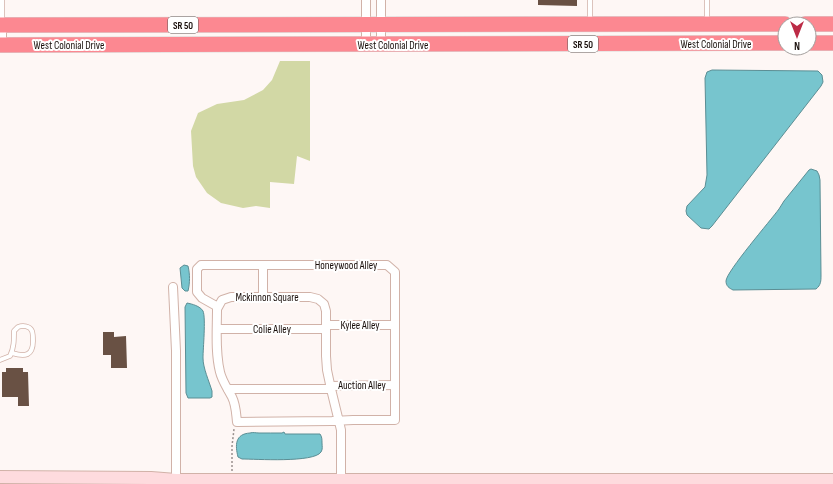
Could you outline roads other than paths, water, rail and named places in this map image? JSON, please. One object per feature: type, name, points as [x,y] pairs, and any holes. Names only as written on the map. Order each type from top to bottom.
[{"type":"highway","name":"West Colonial Drive","points":[[1,25],[777,24]]},
{"type":"highway","points":[[817,24],[833,24]]},
{"type":"highway","name":"West Colonial Drive","points":[[1,45],[777,43]]},
{"type":"highway","points":[[817,43],[833,43]]},
{"type":"street","points":[[366,0],[373,25],[373,45]]},
{"type":"street","points":[[373,45],[373,25],[380,0]]},
{"type":"street","points":[[1,25],[1,45]]},
{"type":"street","name":"Honeywood Alley","points":[[218,307],[202,298],[197,292],[197,269],[202,265],[387,264],[395,272],[395,420],[338,421]]},
{"type":"street","points":[[263,265],[263,297]]},
{"type":"street","points":[[173,287],[176,351],[176,480]]},
{"type":"street","name":"Mckinnon Square","points":[[218,307],[222,300],[231,297],[310,297],[318,299],[324,304],[326,311],[326,356],[330,387],[341,430],[341,482]]},
{"type":"street","points":[[218,307],[217,356],[220,373],[236,407],[236,422],[338,421]]},
{"type":"street","name":"Kylee Alley","points":[[326,327],[395,325]]},
{"type":"street","name":"Colie Alley","points":[[217,329],[326,327]]},
{"type":"street","name":"Auction Alley","points":[[228,389],[395,385]]},
{"type":"street","points":[[0,477],[151,478],[176,480],[341,482],[740,482],[833,480]]},
{"type":"street","points":[[158,484],[176,480]]},
{"type":"lane","points":[[1,25],[2,0]]},
{"type":"lane","points":[[590,0],[590,24]]},
{"type":"lane","points":[[707,0],[707,24]]},
{"type":"lane","points":[[0,360],[10,356],[12,353],[14,331],[18,327],[25,326],[30,328],[32,332],[33,349],[29,354],[25,355],[12,353]]},
{"type":"water","points":[[712,70],[818,71],[822,75],[823,82],[709,229],[701,228],[687,215],[686,211],[687,206],[705,187],[707,175],[705,78],[707,72]]},
{"type":"water","points":[[811,169],[817,171],[820,180],[821,277],[819,286],[816,289],[733,290],[727,286],[726,281],[733,268],[784,201]]},
{"type":"water","points":[[184,265],[188,266],[189,269],[188,291],[185,291],[182,288],[180,268]]},
{"type":"water","points":[[187,303],[202,309],[204,315],[203,362],[212,391],[212,397],[210,398],[188,398],[186,393],[185,307]]},
{"type":"water","points":[[284,432],[285,434],[320,434],[322,439],[322,451],[308,458],[296,459],[242,459],[238,457],[236,448],[237,441],[241,435],[252,433]]}]
